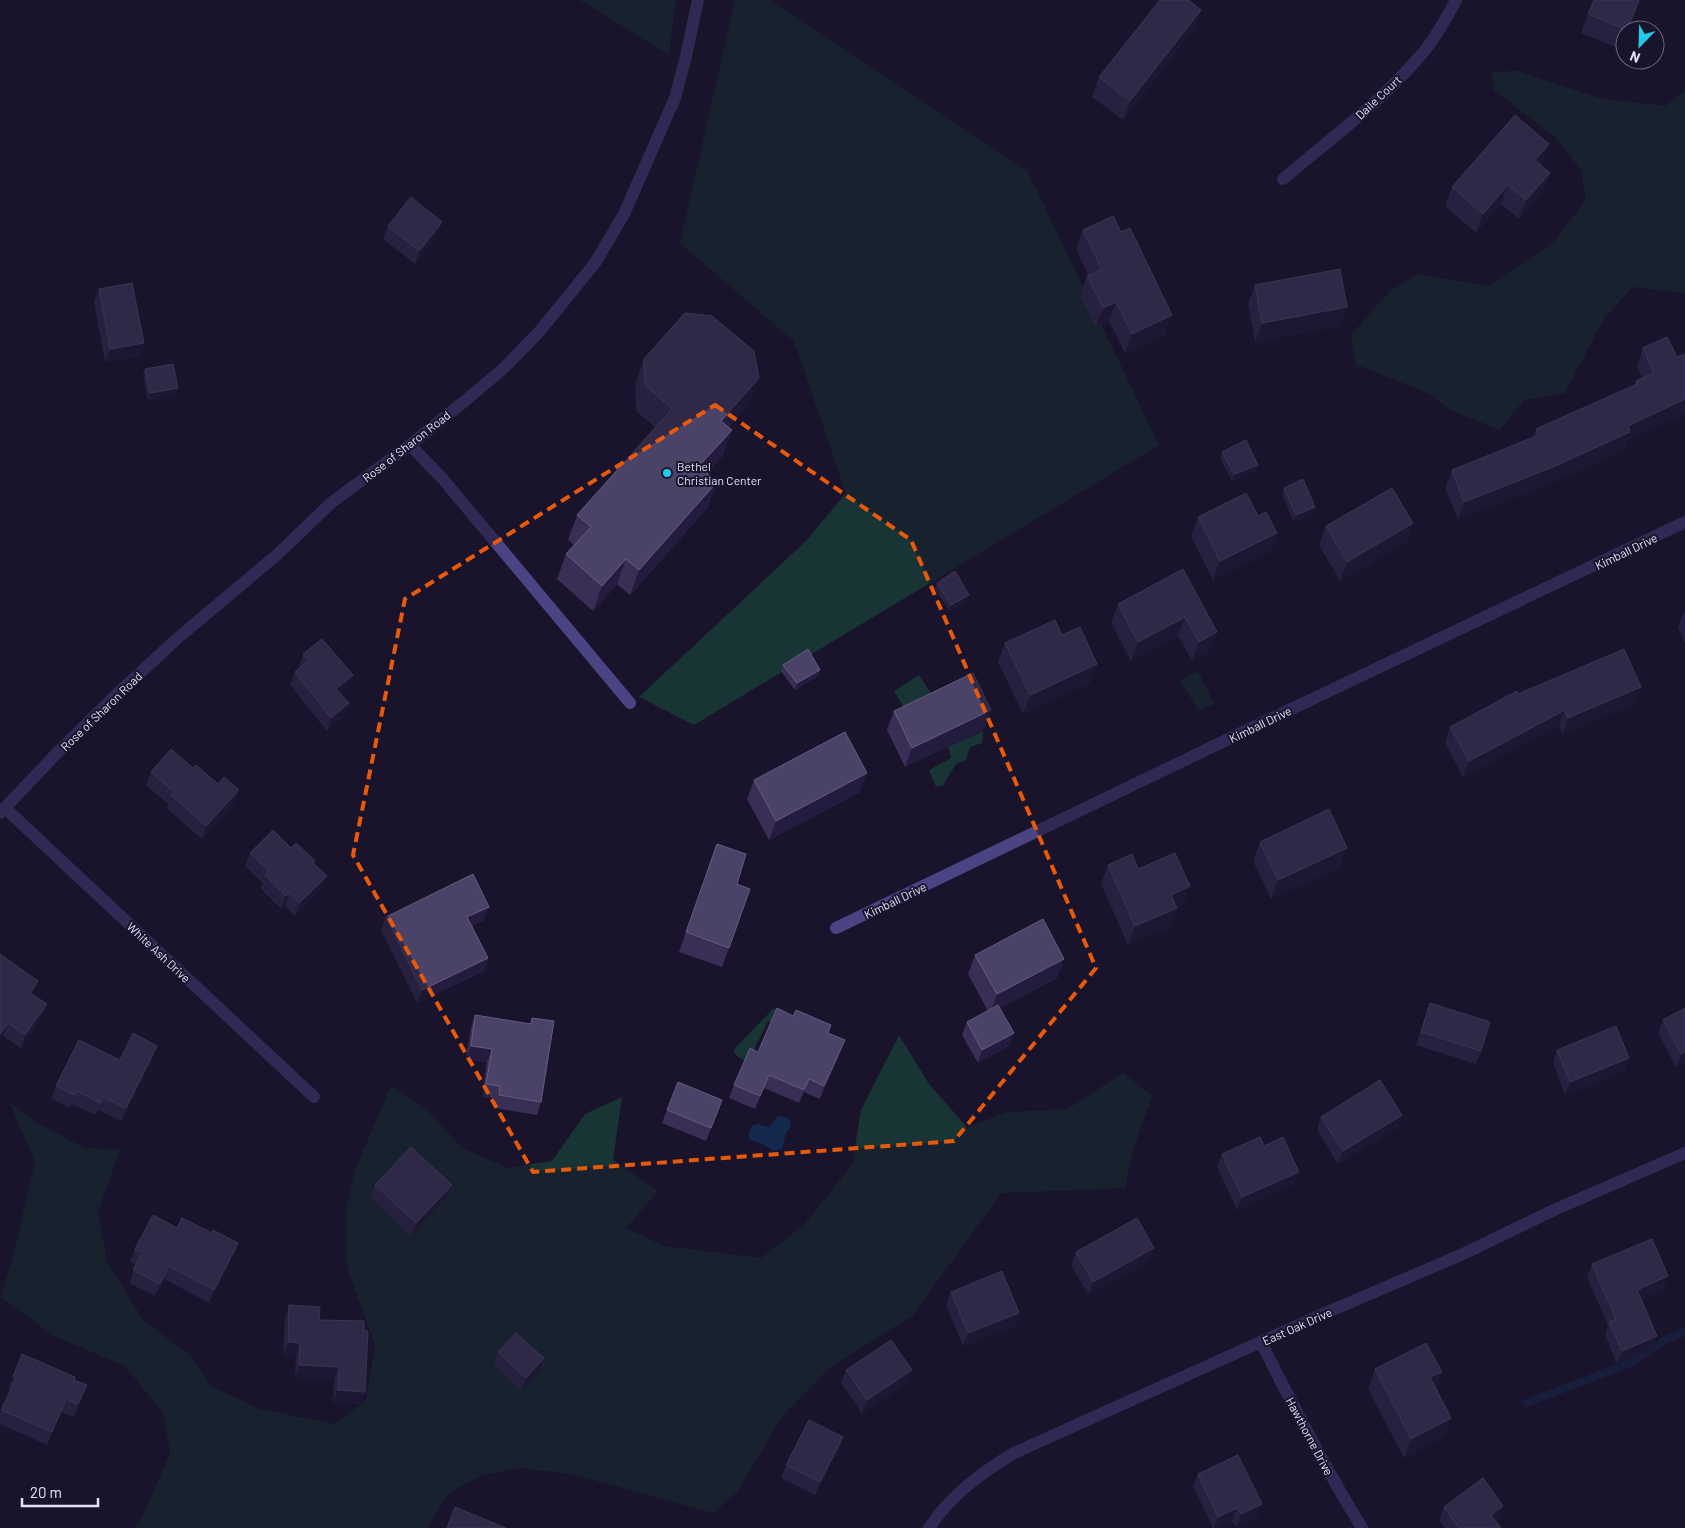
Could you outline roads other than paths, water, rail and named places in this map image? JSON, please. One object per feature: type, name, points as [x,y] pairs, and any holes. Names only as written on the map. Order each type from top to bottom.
[{"type":"street","name":"Rose of Sharon Road","points":[[2,811],[56,753],[179,637],[278,553],[332,502],[410,445],[504,368],[539,332],[594,263],[624,214],[676,98],[698,0]]},
{"type":"street","name":"Daile Court","points":[[1283,179],[1374,102],[1398,79],[1422,54],[1444,22],[1456,0]]},
{"type":"street","points":[[410,445],[442,478],[630,702]]},
{"type":"street","name":"Kimball Drive","points":[[836,928],[1277,715],[1685,522]]},
{"type":"street","name":"White Ash Drive","points":[[2,811],[314,1097]]},
{"type":"street","name":"East Oak Drive","points":[[929,1528],[966,1485],[984,1471],[1014,1453],[1463,1254],[1554,1210],[1685,1153]]},
{"type":"street","name":"Hawthorne Drive","points":[[1261,1342],[1299,1419],[1362,1528]]},
{"type":"water","points":[[778,1116],[788,1118],[791,1124],[786,1133],[782,1149],[773,1151],[763,1144],[750,1140],[748,1135],[752,1126],[757,1124],[769,1127]]},
{"type":"waterway","points":[[1527,1403],[1630,1363],[1667,1339],[1685,1332]]},
{"type":"place","name":"Bethel Christian Center","points":[[667,473]]}]
